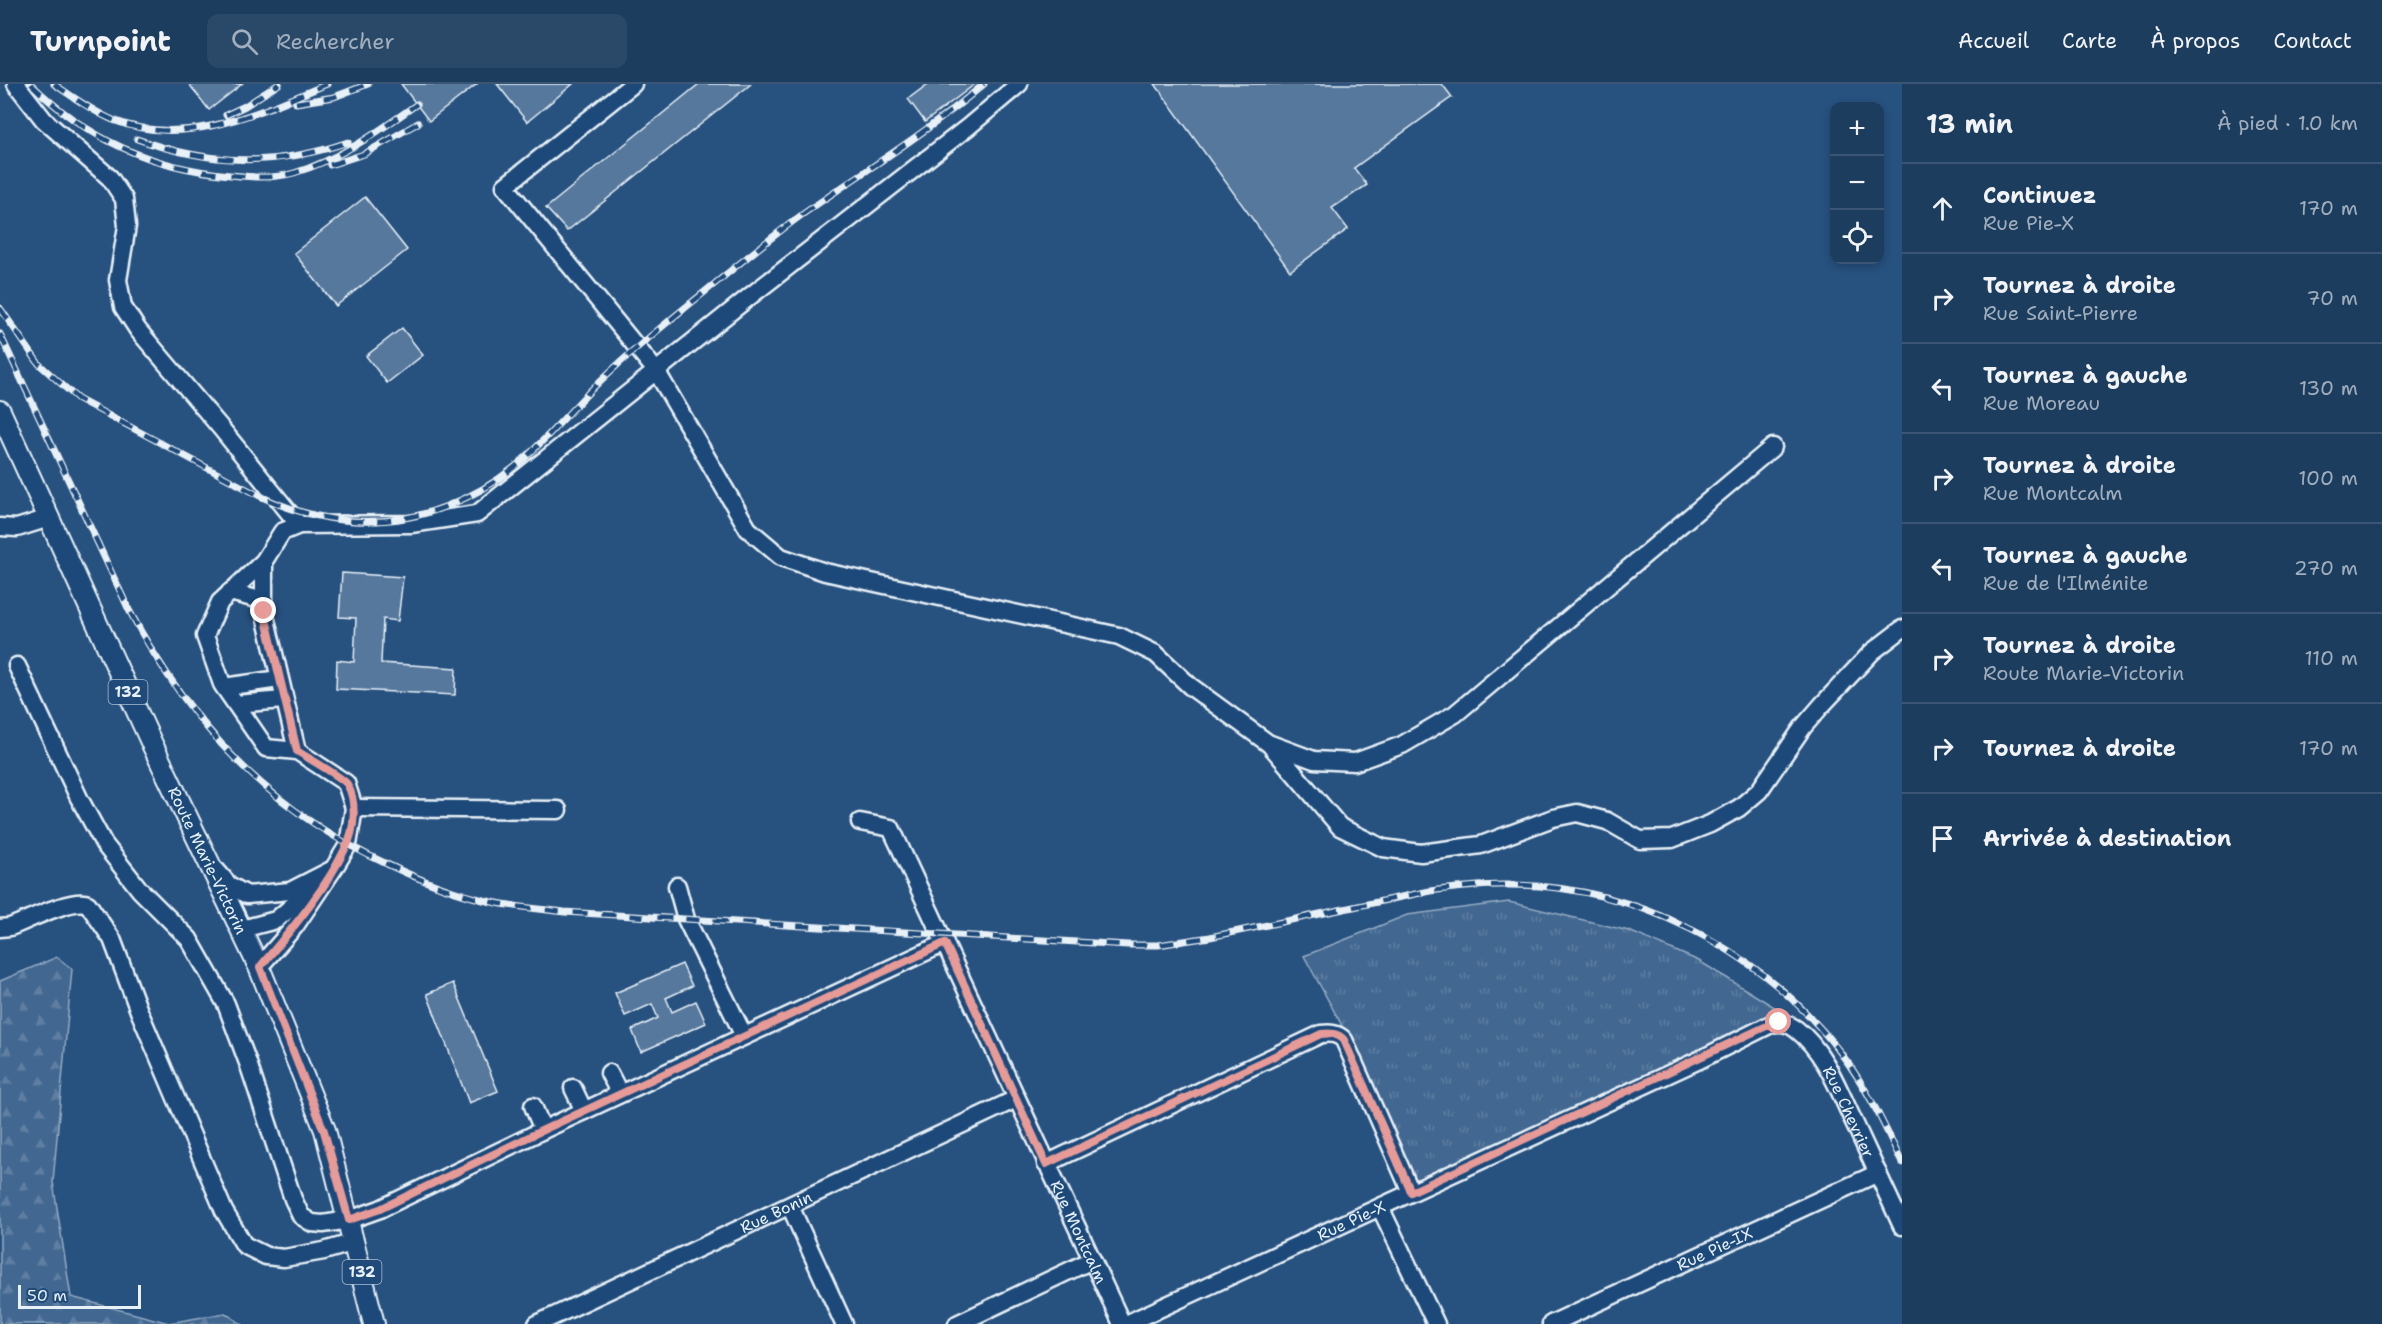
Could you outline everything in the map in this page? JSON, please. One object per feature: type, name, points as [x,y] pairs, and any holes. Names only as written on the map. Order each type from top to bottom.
[{"type":"main road","name":"Route Marie-Victorin","points":[[0,411],[147,734],[260,967],[324,1131],[349,1220],[374,1324]]},
{"type":"street","points":[[16,84],[44,120],[110,178],[124,199],[127,226],[118,280],[123,307],[138,330],[220,427],[298,525]]},
{"type":"street","points":[[633,84],[505,186],[657,372],[748,529],[782,557],[825,572],[1119,636],[1156,654],[1190,686],[1269,742],[1314,760],[1354,762],[1402,745],[1455,714],[1773,447]]},
{"type":"street","points":[[260,967],[295,926],[348,845],[354,808],[346,783],[297,751],[266,748],[224,687],[205,636],[220,602],[264,561],[282,532],[298,525],[411,524],[477,513],[968,127],[1019,84]]},
{"type":"street","points":[[0,527],[17,528],[49,518]]},
{"type":"street","points":[[264,561],[264,611],[297,751]]},
{"type":"street","points":[[230,592],[264,601]]},
{"type":"street","points":[[1269,742],[1341,826],[1383,848],[1421,853],[1481,845],[1553,818],[1577,813],[1607,821],[1640,840],[1672,839],[1710,824],[1759,791],[1803,727],[1822,705],[1872,652],[1902,629]]},
{"type":"street","points":[[17,666],[79,798],[104,844],[140,890],[189,939],[226,1004],[293,1199],[301,1216],[312,1223],[323,1224],[349,1220],[380,1209],[543,1130],[945,943]]},
{"type":"street","points":[[224,687],[279,679]]},
{"type":"street","points":[[236,704],[284,700]]},
{"type":"street","points":[[354,808],[558,810]]},
{"type":"street","name":"Rue Montcalm","points":[[860,822],[891,828],[1046,1164],[1124,1324]]},
{"type":"street","points":[[211,864],[229,885],[247,895],[290,891],[334,868]]},
{"type":"street","points":[[242,929],[276,920],[334,868]]},
{"type":"street","points":[[677,886],[686,919],[744,1036]]},
{"type":"street","points":[[0,928],[10,927],[70,904],[82,901],[88,904],[112,939],[139,1011],[224,1211],[244,1245],[266,1256],[284,1258],[324,1251],[354,1242]]},
{"type":"street","name":"Rue Chevrier","points":[[1771,1024],[1779,1022],[1788,1024],[1814,1047],[1835,1081],[1902,1226]]},
{"type":"street","name":"Rue Pie-X","points":[[1124,1324],[1771,1024]]},
{"type":"street","points":[[1046,1164],[1321,1034],[1340,1035],[1348,1048],[1411,1192]]},
{"type":"street","points":[[609,1073],[620,1094]]},
{"type":"street","points":[[573,1088],[584,1111]]},
{"type":"street","name":"Rue Bonin","points":[[537,1324],[1016,1100]]},
{"type":"street","points":[[533,1106],[543,1130]]},
{"type":"street","name":"Rue Pie-IX","points":[[1551,1324],[1878,1173]]},
{"type":"street","points":[[790,1206],[844,1324]]},
{"type":"street","points":[[1380,1207],[1436,1324]]},
{"type":"street","points":[[957,1324],[1092,1260]]},
{"type":"green space","points":[[1509,902],[1629,931],[1699,961],[1784,1013],[1420,1188],[1346,1033],[1304,956],[1407,915]]},
{"type":"green space","points":[[57,957],[72,969],[53,1182],[71,1297],[169,1323],[225,1313],[242,1324],[0,1324],[0,981]]},
{"type":"building","points":[[189,84],[242,84],[209,110]]},
{"type":"building","points":[[401,84],[477,84],[429,121]]},
{"type":"building","points":[[497,84],[573,84],[527,122]]},
{"type":"building","points":[[699,84],[751,84],[567,231],[546,208]]},
{"type":"building","points":[[928,84],[975,84],[925,122],[908,99]]},
{"type":"building","points":[[1155,84],[1442,84],[1452,97],[1354,168],[1367,185],[1332,208],[1348,229],[1290,271]]},
{"type":"building","points":[[365,197],[407,250],[336,306],[294,253]]},
{"type":"building","points":[[402,328],[423,355],[387,383],[366,356]]},
{"type":"building","points":[[342,573],[403,577],[398,621],[383,619],[381,663],[456,668],[455,695],[336,689],[337,660],[354,662],[356,618],[339,617]]},
{"type":"building","points":[[682,964],[692,986],[666,998],[672,1012],[696,1001],[706,1023],[641,1052],[632,1030],[658,1018],[652,1004],[625,1016],[615,993]]},
{"type":"building","points":[[453,983],[498,1091],[469,1103],[427,994]]},
{"type":"railway","points":[[31,84],[75,120],[122,148],[173,166],[254,177],[286,175],[327,161],[343,153],[417,104]]},
{"type":"railway","points":[[54,84],[113,120],[140,128],[168,131],[195,129],[222,123],[276,106],[327,84]]},
{"type":"railway","points":[[226,115],[245,106],[279,84]]},
{"type":"railway","points":[[296,103],[334,97],[368,84]]},
{"type":"railway","points":[[0,308],[39,364],[78,399],[258,495],[304,512],[351,521],[399,519],[423,514],[471,495],[510,471],[613,369],[686,307],[788,225],[918,135],[984,84]]},
{"type":"railway","points":[[330,165],[364,154],[418,123]]},
{"type":"railway","points":[[137,139],[190,154],[242,160],[295,156],[348,142]]},
{"type":"railway","points":[[0,334],[129,610],[179,691],[237,760],[270,791],[306,818],[346,843],[414,876],[479,899],[519,907],[564,912],[1128,945],[1158,945],[1210,937],[1430,891],[1457,888],[1502,885],[1551,887],[1599,896],[1646,910],[1690,929],[1733,953],[1772,982],[1808,1015],[1840,1052],[1874,1106],[1902,1163]]},
{"type":"route","points":[[264,611],[280,688],[297,751],[346,783],[354,808],[348,845],[295,926],[260,967],[324,1131],[349,1220],[380,1209],[543,1130],[945,943],[1046,1164],[1321,1034],[1330,1033],[1340,1035],[1344,1040],[1411,1192],[1779,1022]]}]
